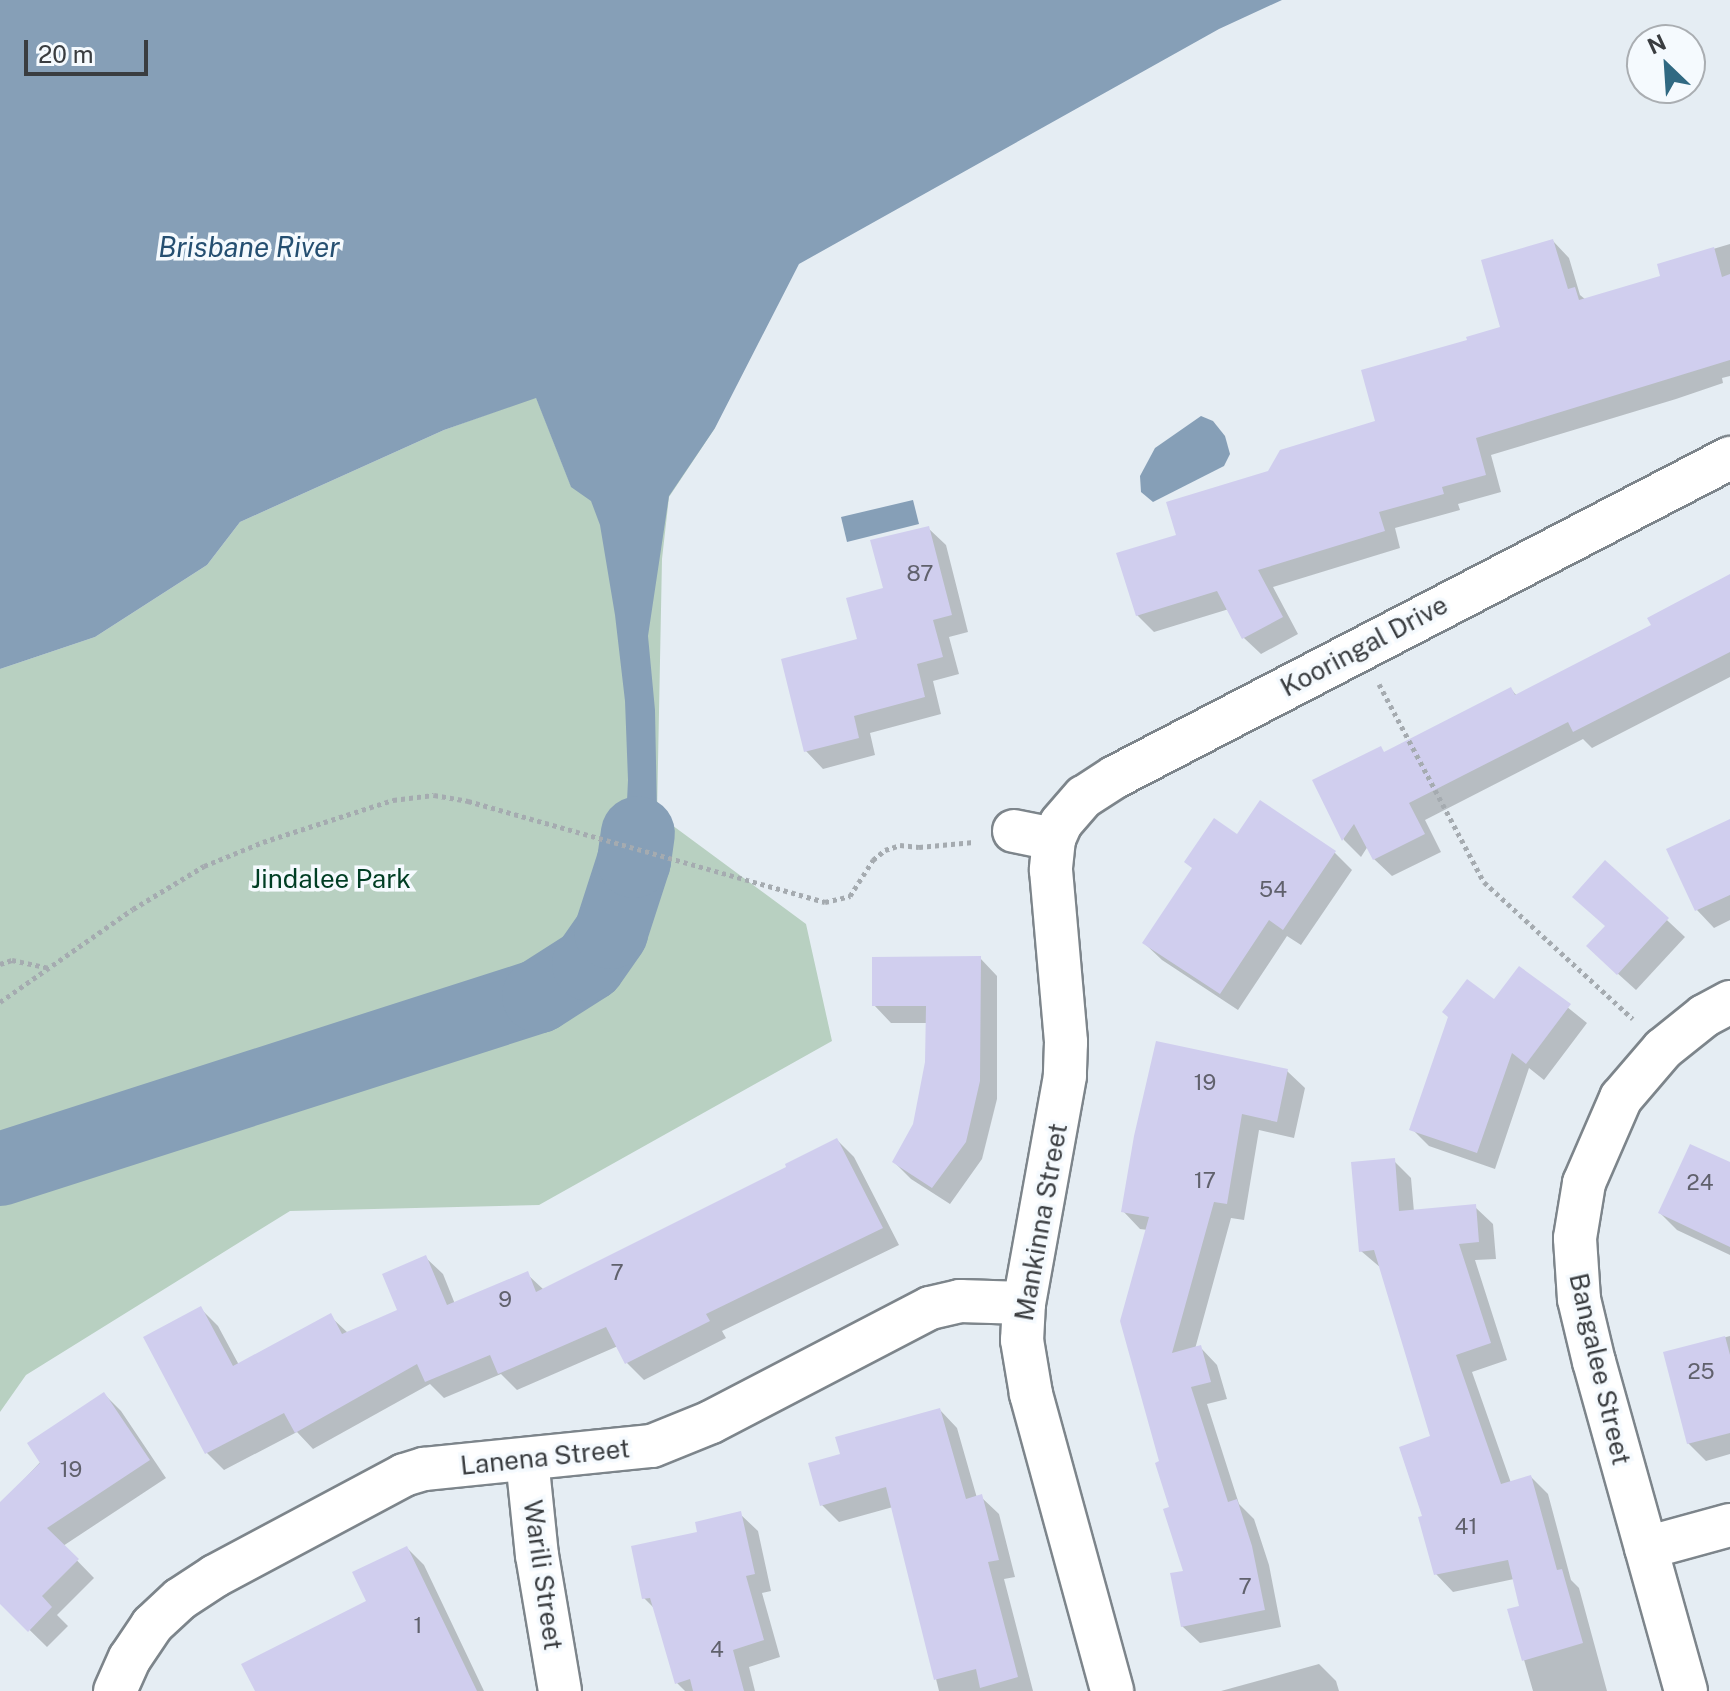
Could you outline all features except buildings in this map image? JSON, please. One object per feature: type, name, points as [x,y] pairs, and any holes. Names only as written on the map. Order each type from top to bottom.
[{"type":"street","name":"Kooringal Drive","points":[[1054,839],[1071,811],[1098,787],[1730,458]]},
{"type":"street","points":[[1014,831],[1054,839]]},
{"type":"street","name":"Mankinna Street","points":[[1054,839],[1051,870],[1066,1042],[1065,1076],[1024,1303],[1022,1340],[1031,1394],[1112,1691]]},
{"type":"street","name":"Bangalee Street","points":[[1686,1691],[1586,1328],[1575,1267],[1575,1238],[1584,1183],[1607,1124],[1621,1098],[1663,1049],[1704,1016],[1730,1002]]},
{"type":"street","name":"Lanena Street","points":[[115,1691],[130,1658],[152,1625],[180,1599],[215,1576],[404,1475],[424,1469],[652,1446],[711,1422],[930,1308],[960,1301],[1024,1303]]},
{"type":"street","name":"Warili Street","points":[[527,1459],[537,1555],[560,1691]]},
{"type":"street","points":[[1646,1548],[1730,1525]]},
{"type":"path","points":[[1364,646],[1377,680],[1484,882],[1663,1049]]},
{"type":"path","points":[[0,1002],[133,909],[204,866],[263,842],[393,800],[434,795],[493,807],[825,902],[850,896],[873,860],[885,850],[900,845],[971,842],[1014,831]]},
{"type":"path","points":[[0,964],[12,960],[51,969]]},
{"type":"green space","name":"Jindalee Park","points":[[536,397],[571,486],[715,428],[669,497],[662,559],[657,814],[806,924],[832,1041],[539,1205],[290,1211],[26,1375],[0,1412],[0,669],[95,637],[207,565],[240,522],[444,430]]},
{"type":"water","name":"Brisbane River","points":[[0,0],[1282,0],[1219,29],[799,264],[715,428],[669,496],[648,636],[655,710],[657,814],[644,871],[611,932],[624,864],[628,780],[625,701],[615,615],[600,525],[591,501],[571,487],[536,398],[444,430],[240,522],[207,565],[95,637],[0,669]]},
{"type":"water","points":[[1201,416],[1213,421],[1225,436],[1230,454],[1224,466],[1153,502],[1141,492],[1140,476],[1155,448]]},
{"type":"water","points":[[913,500],[919,524],[847,542],[841,517]]},
{"type":"waterway","points":[[0,1169],[539,996],[589,964],[611,932],[634,861],[638,833]]}]
